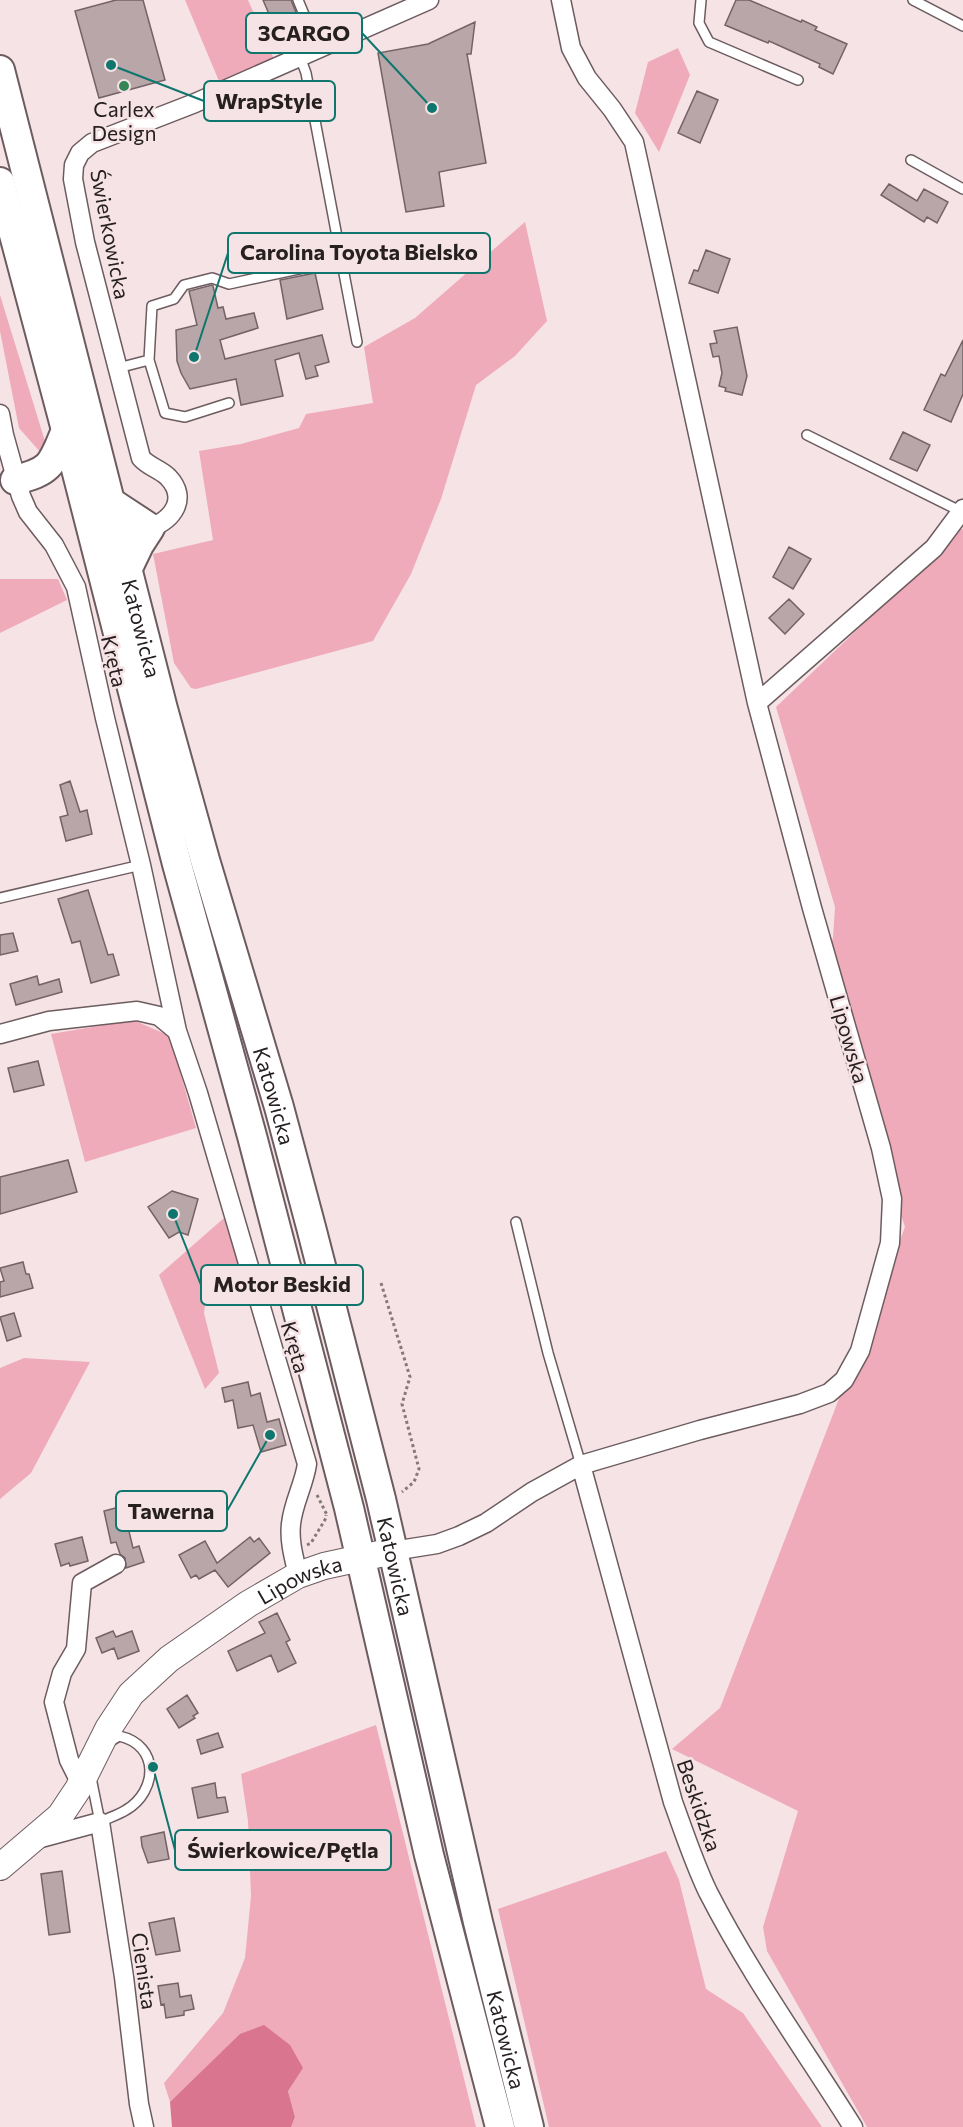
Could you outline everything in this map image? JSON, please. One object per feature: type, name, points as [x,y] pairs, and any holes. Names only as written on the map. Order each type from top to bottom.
[{"type":"main road","name":"Katowicka","points":[[0,70],[163,709],[196,829],[279,1107],[311,1227],[393,1551],[476,1911],[529,2127]]},
{"type":"main road","name":"Katowicka","points":[[0,182],[177,864],[252,1136],[361,1557],[429,1855],[500,2127]]},
{"type":"main road","points":[[15,480],[38,475],[49,467],[66,430]]},
{"type":"main road","points":[[112,503],[150,528],[139,544],[128,568]]},
{"type":"street","name":"Świerkowicka","points":[[150,528],[163,523],[170,517],[176,507],[177,497],[168,476],[148,466],[141,458],[85,242],[73,179],[74,165],[80,153],[92,143],[195,103],[429,0]]},
{"type":"street","name":"Lipowska","points":[[0,1867],[60,1816],[85,1775],[108,1729],[131,1694],[169,1659],[248,1604],[298,1575],[361,1557],[436,1544],[459,1536],[486,1523],[532,1492],[581,1465],[800,1404],[829,1393],[844,1380],[860,1351],[890,1244],[892,1199],[881,1148],[812,908],[757,703],[634,142],[612,109],[587,78],[571,48],[561,0]]},
{"type":"street","points":[[0,414],[15,480]]},
{"type":"street","name":"Kręta","points":[[15,480],[28,512],[54,545],[76,587],[177,1031],[198,1093],[307,1464],[291,1524],[291,1539],[298,1575]]},
{"type":"street","points":[[757,703],[934,548],[962,510]]},
{"type":"street","points":[[0,1034],[49,1021],[137,1011],[159,1016],[177,1031]]},
{"type":"street","name":"Beskidzka","points":[[581,1465],[673,1802],[688,1846],[733,1937],[853,2127]]},
{"type":"street","points":[[85,1775],[69,1760],[54,1702],[62,1673],[76,1649],[82,1583],[116,1564]]},
{"type":"street","points":[[35,1839],[100,1822]]},
{"type":"street","name":"Cienista","points":[[100,1822],[144,2127]]},
{"type":"lane","points":[[298,0],[318,48]]},
{"type":"lane","points":[[701,0],[699,23],[709,42],[798,80]]},
{"type":"lane","points":[[913,0],[963,26]]},
{"type":"lane","points":[[300,57],[306,73],[357,342]]},
{"type":"lane","points":[[911,160],[963,189]]},
{"type":"lane","points":[[229,403],[185,417],[165,413],[149,360],[152,306],[174,299],[184,285],[212,278],[229,284],[341,260]]},
{"type":"lane","points":[[117,369],[149,360]]},
{"type":"lane","points":[[807,435],[962,510]]},
{"type":"lane","points":[[0,898],[141,865]]},
{"type":"lane","points":[[516,1222],[548,1353],[581,1465]]},
{"type":"lane","points":[[119,1736],[131,1738],[150,1759],[149,1785],[142,1795],[127,1810],[100,1822],[85,1775],[109,1742],[119,1736]]},
{"type":"shaded area","points":[[185,0],[248,0],[274,59],[221,86]]},
{"type":"shaded area","points":[[678,48],[690,75],[659,152],[635,113],[648,62]]},
{"type":"shaded area","points":[[525,222],[547,321],[515,356],[476,385],[441,499],[411,574],[373,641],[196,689],[191,688],[174,663],[153,554],[213,540],[199,451],[241,444],[299,428],[306,414],[373,403],[364,347],[415,318]]},
{"type":"shaded area","points":[[0,295],[48,451],[41,453],[19,428],[0,331]]},
{"type":"shaded area","points":[[963,529],[963,2127],[867,2127],[767,1951],[763,1927],[798,1811],[672,1749],[720,1708],[905,1227],[820,968],[833,938],[835,907],[776,707],[925,565],[956,530]]},
{"type":"shaded area","points":[[0,579],[58,579],[67,600],[0,633]]},
{"type":"shaded area","points":[[133,1020],[170,1036],[196,1128],[85,1162],[51,1034]]},
{"type":"shaded area","points":[[224,1218],[239,1267],[207,1289],[204,1313],[219,1373],[205,1389],[159,1275]]},
{"type":"shaded area","points":[[24,1358],[90,1362],[31,1473],[0,1499],[0,1368]]},
{"type":"shaded area","points":[[376,1725],[476,2127],[291,2127],[295,2117],[288,2091],[197,2077],[170,2102],[164,2083],[223,2013],[245,1958],[251,1896],[248,1821],[241,1774]]},
{"type":"shaded area","points":[[666,1851],[679,1880],[706,1989],[743,2013],[822,2127],[549,2127],[498,1909]]},
{"type":"shaded area","points":[[264,2025],[290,2045],[303,2068],[288,2091],[295,2117],[291,2127],[172,2127],[170,2102],[240,2034]]},
{"type":"building","points":[[116,0],[143,0],[165,80],[99,98],[75,11]]},
{"type":"building","points":[[263,0],[291,0],[304,32],[281,42]]},
{"type":"building","points":[[736,0],[749,0],[801,22],[802,20],[817,27],[815,30],[847,44],[833,74],[819,67],[820,64],[769,41],[768,43],[725,25]]},
{"type":"building","points":[[475,22],[471,54],[467,54],[486,163],[439,172],[444,206],[406,212],[378,53],[428,44]]},
{"type":"building","points":[[697,91],[718,100],[700,143],[678,133]]},
{"type":"building","points":[[889,184],[917,201],[924,189],[948,202],[937,223],[927,217],[924,222],[881,195]]},
{"type":"building","points":[[706,250],[730,259],[718,293],[689,283],[694,270],[698,271]]},
{"type":"building","points":[[315,273],[323,309],[287,319],[280,280]]},
{"type":"building","points":[[212,285],[218,308],[223,307],[226,319],[254,313],[258,328],[220,340],[225,359],[322,335],[329,362],[315,366],[318,376],[306,379],[299,353],[275,360],[283,396],[241,405],[236,379],[190,389],[177,361],[176,330],[197,325],[189,291]]},
{"type":"building","points":[[737,327],[747,376],[742,395],[725,391],[726,388],[719,386],[722,373],[719,356],[713,357],[710,344],[717,343],[714,331]]},
{"type":"building","points":[[963,340],[963,394],[951,422],[924,410],[941,374],[945,376]]},
{"type":"building","points":[[903,432],[930,445],[917,471],[890,459]]},
{"type":"building","points":[[789,547],[811,559],[793,589],[773,577]]},
{"type":"building","points":[[789,599],[804,614],[785,634],[769,618]]},
{"type":"building","points":[[70,781],[80,812],[87,810],[92,834],[66,841],[60,817],[68,815],[60,785]]},
{"type":"building","points":[[88,890],[108,955],[113,954],[119,975],[91,983],[80,941],[72,943],[58,899]]},
{"type":"building","points":[[13,933],[18,951],[0,955],[0,935]]},
{"type":"building","points":[[37,976],[39,985],[59,979],[62,992],[16,1005],[10,984]]},
{"type":"building","points":[[38,1061],[44,1085],[14,1092],[8,1068]]},
{"type":"building","points":[[68,1160],[77,1192],[0,1214],[0,1177]]},
{"type":"building","points":[[172,1191],[198,1199],[188,1235],[179,1232],[169,1238],[148,1207]]},
{"type":"building","points":[[23,1262],[33,1288],[0,1297],[0,1282],[4,1281],[0,1268]]},
{"type":"building","points":[[14,1313],[21,1336],[7,1341],[0,1317]]},
{"type":"building","points":[[248,1382],[251,1396],[260,1393],[267,1422],[279,1419],[286,1445],[261,1452],[253,1425],[238,1428],[233,1400],[225,1402],[222,1388]]},
{"type":"building","points":[[127,1505],[130,1518],[126,1519],[133,1548],[139,1546],[144,1562],[126,1568],[125,1558],[120,1554],[116,1542],[111,1543],[104,1511]]},
{"type":"building","points":[[82,1537],[88,1561],[61,1566],[55,1544]]},
{"type":"building","points":[[250,1537],[254,1542],[259,1538],[270,1553],[228,1587],[215,1570],[199,1579],[196,1575],[191,1578],[179,1555],[205,1541],[217,1563]]},
{"type":"building","points":[[277,1613],[290,1640],[286,1642],[296,1663],[278,1672],[271,1655],[237,1671],[228,1651],[265,1633],[259,1622]]},
{"type":"building","points":[[113,1631],[116,1637],[132,1631],[139,1651],[118,1659],[114,1648],[102,1653],[96,1638]]},
{"type":"building","points":[[187,1695],[198,1713],[193,1716],[195,1718],[179,1728],[167,1709]]},
{"type":"building","points":[[218,1733],[223,1747],[201,1754],[197,1740]]},
{"type":"building","points":[[215,1783],[217,1798],[225,1797],[228,1812],[198,1818],[192,1788]]},
{"type":"building","points":[[164,1832],[169,1859],[148,1863],[141,1837]]},
{"type":"building","points":[[62,1871],[70,1932],[49,1935],[41,1874]]},
{"type":"building","points":[[174,1918],[180,1951],[156,1955],[149,1923]]},
{"type":"building","points":[[178,1983],[180,1997],[191,1995],[194,2009],[184,2011],[184,2015],[166,2018],[158,1986]]},
{"type":"place","name":"WrapStyle","points":[[111,65]]},
{"type":"place","name":"Carlex Design","points":[[124,86]]},
{"type":"place","name":"3CARGO","points":[[432,108]]},
{"type":"place","name":"Carolina Toyota Bielsko","points":[[194,357]]},
{"type":"place","name":"Motor Beskid","points":[[173,1214]]},
{"type":"place","name":"Tawerna","points":[[270,1435]]},
{"type":"place","name":"Świerkowice/Pętla","points":[[153,1767]]}]
